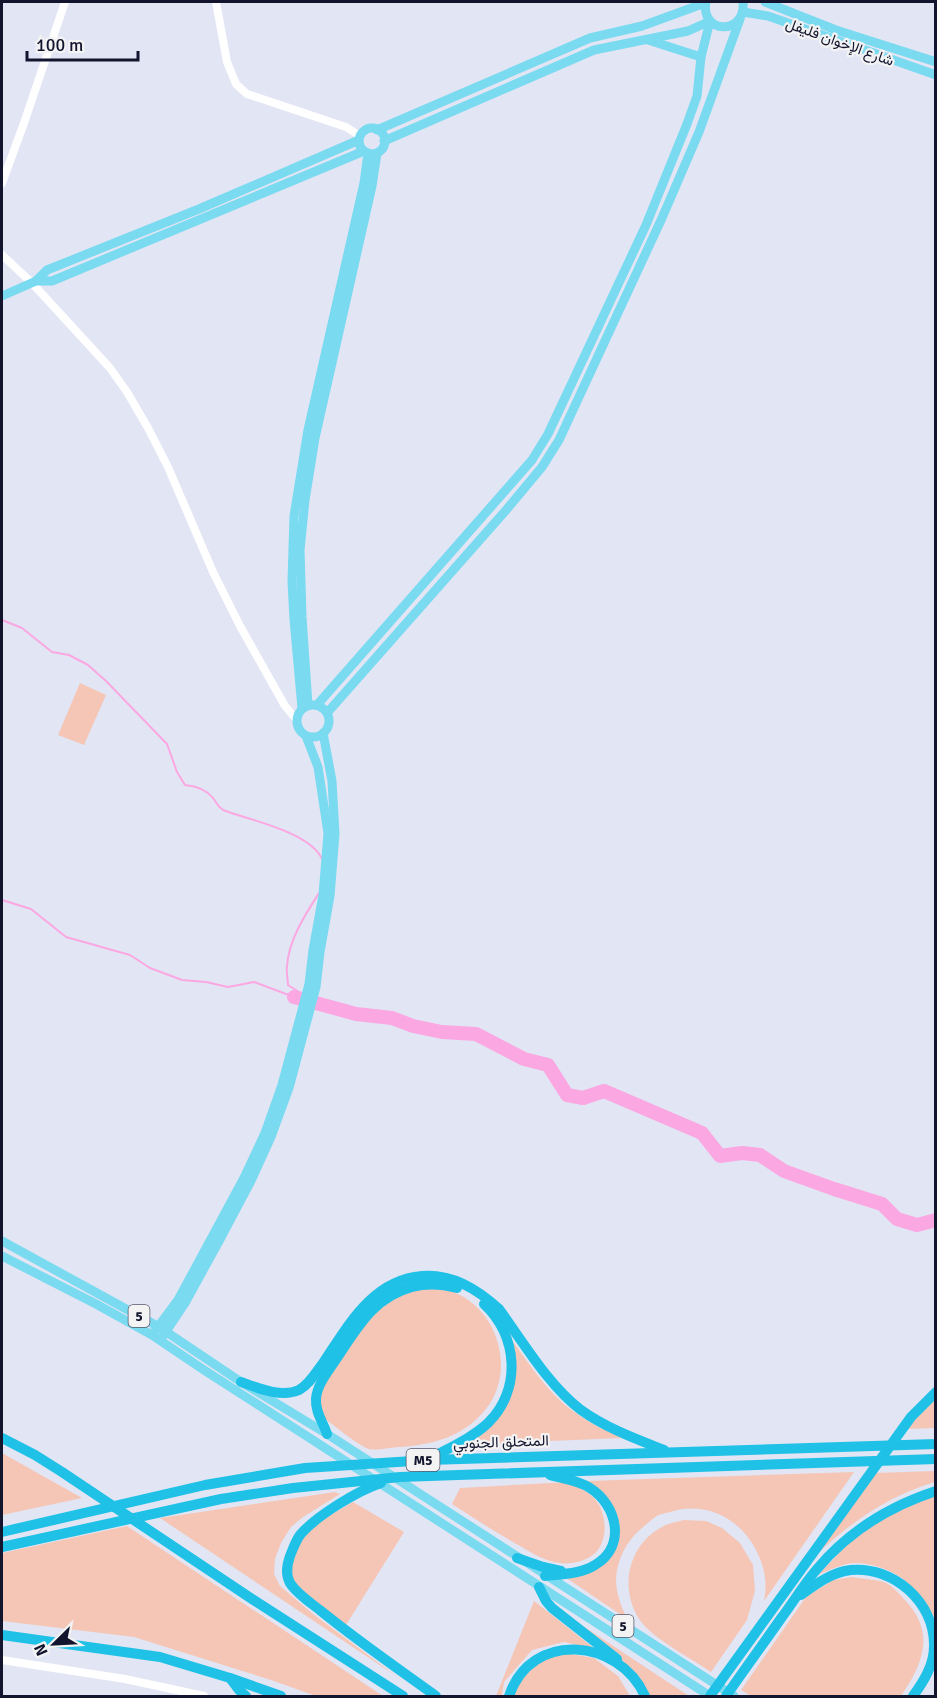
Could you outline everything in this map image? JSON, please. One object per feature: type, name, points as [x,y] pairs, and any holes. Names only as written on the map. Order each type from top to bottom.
[{"type":"highway","points":[[241,1382],[285,1393],[302,1388],[314,1376],[358,1311],[372,1297],[405,1279],[428,1276],[451,1279],[482,1294],[572,1402],[602,1423],[667,1452]]},
{"type":"highway","points":[[327,1434],[316,1410],[318,1390],[365,1317],[385,1298],[402,1290],[429,1284],[450,1286],[479,1299],[496,1312],[512,1353],[512,1368],[508,1392],[488,1423],[428,1460]]},
{"type":"highway","points":[[710,1696],[912,1417],[936,1392]]},
{"type":"highway","points":[[2,1438],[62,1472],[403,1696]]},
{"type":"highway","name":"المتحلق الجنوبي","points":[[2,1532],[169,1493],[305,1468],[428,1460],[932,1444]]},
{"type":"highway","name":"M5","points":[[2,1547],[222,1499],[294,1488],[400,1477],[935,1460]]},
{"type":"highway","points":[[544,1472],[588,1486],[604,1500],[615,1520],[616,1530],[605,1557],[598,1563],[590,1568],[570,1573],[545,1576]]},
{"type":"highway","points":[[400,1477],[370,1487],[329,1511],[306,1529],[294,1546],[287,1566],[287,1575],[293,1586],[330,1618],[436,1696]]},
{"type":"highway","points":[[726,1696],[815,1570],[833,1552],[852,1535],[885,1513],[936,1491]]},
{"type":"highway","points":[[517,1558],[570,1573]]},
{"type":"highway","points":[[796,1598],[822,1580],[849,1570],[879,1573],[905,1587],[925,1611],[934,1638],[934,1653],[930,1668],[913,1696]]},
{"type":"highway","points":[[539,1587],[552,1608],[610,1652],[635,1680],[645,1696]]},
{"type":"highway","points":[[2,1635],[160,1657],[281,1696]]},
{"type":"highway","points":[[2,1642],[14,1636]]},
{"type":"highway","points":[[510,1696],[518,1677],[526,1667],[557,1650],[569,1649],[593,1653],[616,1662],[627,1670]]},
{"type":"highway","points":[[230,1678],[246,1696]]},
{"type":"main road","points":[[2,183],[65,2]]},
{"type":"main road","points":[[216,2],[226,62],[236,84],[247,94],[346,127],[359,138],[361,148],[370,153]]},
{"type":"main road","points":[[2,296],[34,282],[47,270],[208,205],[359,138],[369,129],[377,130],[590,38],[642,26],[705,2],[706,15],[710,21],[701,57],[697,96],[646,225],[548,434],[532,460],[296,719]]},
{"type":"main road","points":[[2,255],[34,282],[110,368],[127,392],[168,467],[213,572],[240,626],[285,706],[296,719],[300,732],[306,736],[315,737],[323,733],[328,726],[327,713],[507,509],[542,467],[559,440],[662,218],[699,132],[742,16],[743,2]]},
{"type":"main road","name":"شارع الإخوان فليفل","points":[[765,2],[836,30],[936,62]]},
{"type":"main road","name":"شارع الإخوان فليفل","points":[[710,21],[727,27],[734,25],[742,16],[768,16],[936,75]]},
{"type":"main road","points":[[384,141],[594,50],[688,31],[710,21]]},
{"type":"main road","points":[[645,39],[701,57]]},
{"type":"main road","points":[[34,282],[52,281],[370,153],[383,146],[381,133],[377,130]]},
{"type":"main road","points":[[309,706],[294,619],[292,546],[294,516],[308,429],[370,153]]},
{"type":"main road","points":[[309,706],[327,713]]},
{"type":"main road","points":[[156,1338],[185,1303],[271,1137],[313,986],[330,896],[335,834],[332,781],[323,733]]},
{"type":"main road","points":[[306,736],[318,767],[328,833],[323,895],[313,950],[313,986]]},
{"type":"main road","name":"5","points":[[2,1241],[267,1405],[327,1434],[734,1696]]},
{"type":"main road","name":"5","points":[[2,1256],[162,1329],[241,1382],[313,1440],[710,1696]]},
{"type":"main road","points":[[2,1659],[125,1679],[204,1696]]},
{"type":"shaded area","points":[[80,683],[106,695],[84,745],[58,735]]},
{"type":"shaded area","points":[[411,1287],[447,1290],[464,1297],[478,1308],[497,1339],[501,1357],[496,1393],[477,1419],[458,1433],[425,1444],[369,1449],[320,1415],[322,1380],[370,1306]]},
{"type":"shaded area","points":[[504,1329],[553,1394],[591,1423],[623,1438],[454,1445],[494,1414],[509,1382]]},
{"type":"shaded area","points":[[935,1399],[935,1428],[906,1429]]},
{"type":"shaded area","points":[[2,1453],[82,1498],[2,1515]]},
{"type":"shaded area","points":[[935,1471],[935,1482],[902,1494],[872,1511],[843,1531],[817,1554],[874,1473]]},
{"type":"shaded area","points":[[854,1472],[764,1601],[766,1587],[763,1567],[755,1548],[748,1537],[730,1520],[707,1510],[683,1509],[658,1515],[627,1544],[618,1564],[616,1579],[619,1599],[627,1619],[562,1575],[606,1557],[615,1522],[588,1481]]},
{"type":"shaded area","points":[[568,1482],[586,1491],[595,1499],[602,1512],[605,1527],[602,1542],[594,1554],[573,1563],[555,1562],[540,1557],[495,1532],[452,1504],[460,1488]]},
{"type":"shaded area","points":[[335,1492],[340,1494],[291,1527],[275,1559],[274,1574],[280,1586],[313,1614],[396,1676],[160,1518]]},
{"type":"shaded area","points":[[935,1495],[935,1631],[907,1582],[889,1571],[854,1563],[818,1575],[848,1544],[868,1528]]},
{"type":"shaded area","points":[[353,1502],[404,1532],[346,1625],[319,1605],[292,1580],[287,1561],[310,1527]]},
{"type":"shaded area","points":[[684,1520],[706,1521],[722,1528],[740,1543],[753,1565],[755,1591],[747,1620],[711,1672],[665,1643],[648,1629],[635,1611],[630,1597],[630,1570],[641,1545],[662,1527]]},
{"type":"shaded area","points":[[127,1526],[383,1696],[316,1696],[134,1637],[2,1621],[2,1553]]},
{"type":"shaded area","points":[[852,1577],[880,1581],[890,1585],[915,1612],[921,1624],[923,1648],[920,1660],[901,1696],[751,1696],[741,1690],[806,1597],[833,1580]]},
{"type":"shaded area","points":[[534,1601],[595,1649],[564,1642],[532,1650],[504,1682],[502,1696],[496,1696]]},
{"type":"shaded area","points":[[583,1626],[689,1696],[647,1696],[628,1666]]},
{"type":"shaded area","points":[[565,1653],[594,1658],[618,1676],[630,1696],[513,1696],[514,1687],[537,1662]]},
{"type":"waterway","points":[[2,620],[22,628],[52,652],[69,655],[88,665],[106,681],[167,744],[177,772],[185,785],[207,792],[223,810],[278,828],[305,841],[322,859]]},
{"type":"waterway","points":[[301,999],[299,992],[288,985],[288,956],[299,928],[319,893]]},
{"type":"waterway","points":[[2,900],[31,909],[66,937],[130,955],[150,968],[182,980],[228,987],[254,982],[294,997]]},
{"type":"waterway","points":[[294,997],[356,1014],[392,1018],[413,1026],[442,1032],[476,1034],[524,1059],[548,1065],[567,1095],[583,1098],[604,1091],[702,1133],[720,1156],[742,1153],[760,1155],[784,1171],[882,1204],[897,1219],[917,1225],[936,1220]]}]
